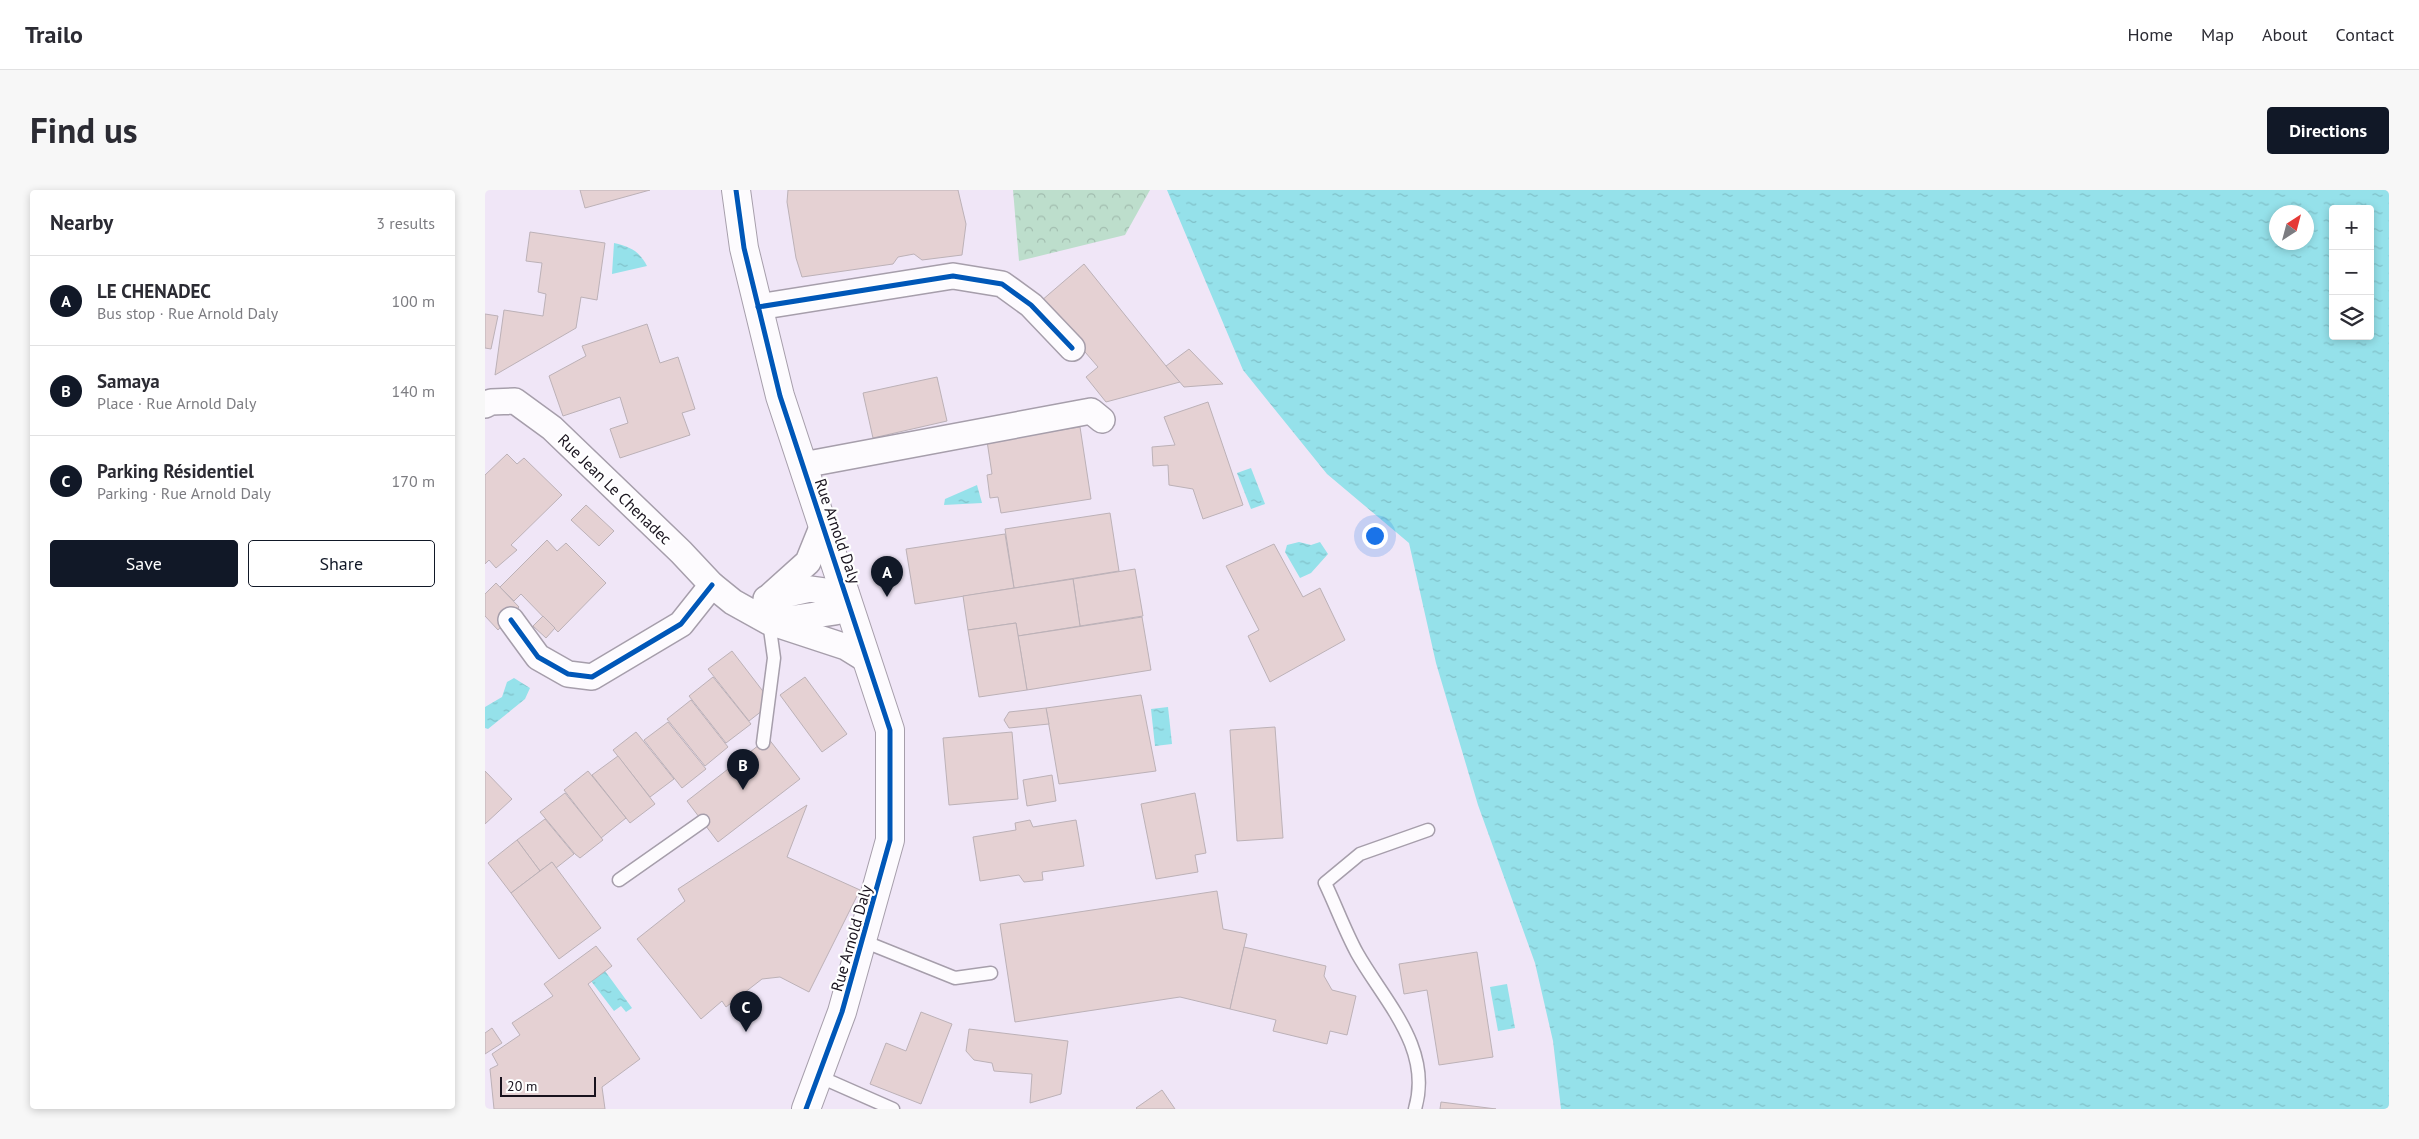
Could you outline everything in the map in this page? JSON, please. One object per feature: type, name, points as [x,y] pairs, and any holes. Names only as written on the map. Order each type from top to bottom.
[{"type":"street","name":"Rue Arnold Daly","points":[[736,190],[744,248],[779,396],[890,730],[890,840],[842,1012],[806,1109]]},
{"type":"street","points":[[758,307],[953,276],[1002,284],[1031,305],[1072,348]]},
{"type":"street","name":"Rue Jean Le Chenadec","points":[[485,405],[491,402],[515,401],[552,428],[681,552],[712,585],[733,602],[768,611],[846,647],[867,660]]},
{"type":"street","points":[[803,465],[1091,411],[1102,420]]},
{"type":"street","points":[[768,611],[808,562],[823,525]]},
{"type":"street","points":[[511,620],[538,657],[568,674],[592,677],[681,624],[712,585]]},
{"type":"street","points":[[768,611],[835,612],[846,594]]},
{"type":"lane","points":[[763,742],[774,658],[768,611]]},
{"type":"lane","points":[[619,880],[703,821]]},
{"type":"lane","points":[[1415,1109],[1419,1095],[1416,1062],[1409,1035],[1357,952],[1325,883],[1360,854],[1428,830]]},
{"type":"lane","points":[[863,942],[955,978],[991,973]]},
{"type":"lane","points":[[817,1076],[893,1109]]},
{"type":"green space","points":[[1013,190],[1150,190],[1125,235],[1019,261]]},
{"type":"water","points":[[1167,190],[2389,190],[2389,1109],[1561,1109],[1553,1041],[1535,963],[1478,805],[1436,663],[1409,543],[1327,474],[1243,370]]},
{"type":"water","points":[[614,243],[634,250],[647,266],[612,274]]},
{"type":"water","points":[[1251,468],[1265,504],[1251,509],[1237,473]]},
{"type":"water","points":[[977,485],[982,503],[944,505],[945,499]]},
{"type":"water","points":[[1299,542],[1311,545],[1320,542],[1328,554],[1311,573],[1300,578],[1285,552],[1287,545]]},
{"type":"water","points":[[514,678],[530,688],[525,699],[488,729],[485,728],[485,707],[502,697],[507,682]]},
{"type":"water","points":[[1168,707],[1172,744],[1155,746],[1151,709]]},
{"type":"water","points":[[605,971],[632,1008],[626,1012],[621,1006],[614,1011],[591,981]]},
{"type":"water","points":[[1507,984],[1515,1028],[1498,1031],[1490,987]]},
{"type":"building","points":[[580,190],[650,190],[585,208]]},
{"type":"building","points":[[788,190],[958,190],[966,224],[962,255],[922,260],[914,254],[898,257],[893,264],[802,277],[796,258],[787,202]]},
{"type":"building","points":[[530,232],[605,243],[597,300],[581,297],[576,328],[495,375],[504,310],[543,316],[546,294],[538,292],[542,263],[526,261]]},
{"type":"building","points":[[1084,264],[1180,382],[1106,402],[1086,377],[1098,367],[1041,301]]},
{"type":"building","points":[[485,314],[498,316],[491,349],[485,348]]},
{"type":"building","points":[[647,324],[660,363],[678,357],[695,409],[682,413],[690,435],[620,458],[610,429],[628,423],[620,397],[563,416],[549,376],[586,356],[582,346]]},
{"type":"building","points":[[1189,349],[1223,384],[1184,387],[1166,366]]},
{"type":"building","points":[[937,377],[947,421],[873,438],[863,393]]},
{"type":"building","points":[[1208,402],[1243,505],[1203,519],[1193,489],[1169,485],[1168,465],[1153,466],[1152,447],[1175,445],[1164,417]]},
{"type":"building","points":[[1080,427],[1091,499],[1001,513],[998,497],[990,498],[987,475],[992,474],[987,441]]},
{"type":"building","points":[[507,454],[517,464],[524,458],[562,495],[511,545],[517,550],[496,568],[489,560],[485,564],[485,475]]},
{"type":"building","points":[[586,505],[614,531],[599,546],[571,520]]},
{"type":"building","points":[[1110,513],[1119,571],[1014,588],[1005,529]]},
{"type":"building","points":[[1005,534],[1014,588],[915,604],[906,549]]},
{"type":"building","points":[[547,540],[557,551],[566,543],[606,583],[558,632],[521,594],[514,601],[500,587]]},
{"type":"building","points":[[1274,544],[1303,597],[1320,588],[1345,640],[1270,682],[1248,636],[1259,630],[1226,566]]},
{"type":"building","points":[[1135,569],[1143,616],[1080,626],[1073,579]]},
{"type":"building","points":[[1073,579],[1080,626],[1018,636],[1016,623],[968,630],[963,596]]},
{"type":"building","points":[[496,583],[519,607],[498,630],[485,616],[485,594]]},
{"type":"building","points":[[543,616],[555,628],[546,638],[533,626]]},
{"type":"building","points":[[1142,617],[1151,670],[1027,690],[1018,636]]},
{"type":"building","points":[[1016,623],[1027,690],[979,697],[968,630]]},
{"type":"building","points":[[732,651],[772,703],[749,721],[708,669]]},
{"type":"building","points":[[713,677],[751,724],[726,743],[689,696]]},
{"type":"building","points":[[805,677],[847,734],[822,752],[780,695]]},
{"type":"building","points":[[1141,695],[1156,771],[1059,784],[1046,708]]},
{"type":"building","points":[[691,700],[728,747],[705,766],[667,719]]},
{"type":"building","points":[[1046,708],[1049,724],[1009,728],[1004,720],[1009,712]]},
{"type":"building","points":[[668,722],[706,769],[682,788],[644,740]]},
{"type":"building","points":[[1275,727],[1283,838],[1237,841],[1230,730]]},
{"type":"building","points":[[636,732],[674,779],[650,797],[613,750]]},
{"type":"building","points":[[1012,732],[1018,799],[949,805],[943,738]]},
{"type":"building","points":[[768,738],[800,779],[718,842],[687,801]]},
{"type":"building","points":[[618,756],[655,804],[630,823],[592,775]]},
{"type":"building","points":[[485,771],[512,799],[485,824]]},
{"type":"building","points":[[588,771],[626,818],[601,838],[564,790]]},
{"type":"building","points":[[1052,775],[1056,801],[1027,806],[1023,780]]},
{"type":"building","points":[[565,793],[603,840],[580,858],[540,812]]},
{"type":"building","points":[[1195,793],[1206,853],[1195,855],[1198,872],[1156,879],[1141,804]]},
{"type":"building","points":[[807,805],[787,857],[860,890],[809,992],[780,977],[762,979],[726,1007],[722,1001],[701,1019],[637,939],[685,901],[678,889]]},
{"type":"building","points":[[545,819],[574,854],[556,868],[552,862],[540,871],[517,840]]},
{"type":"building","points":[[1030,820],[1033,827],[1076,820],[1084,866],[1042,872],[1043,880],[1024,882],[1019,875],[980,881],[973,837],[1016,830],[1015,823]]},
{"type":"building","points":[[517,840],[540,871],[511,893],[488,863]]},
{"type":"building","points":[[552,862],[601,928],[559,959],[511,893]]},
{"type":"building","points":[[1217,891],[1223,929],[1247,934],[1230,1009],[1180,997],[1015,1022],[1000,924]]},
{"type":"building","points":[[596,946],[612,966],[588,984],[640,1059],[602,1087],[605,1109],[494,1109],[490,1069],[498,1065],[492,1054],[520,1035],[512,1023],[553,996],[544,984]]},
{"type":"building","points":[[1244,947],[1326,966],[1324,976],[1332,990],[1356,996],[1347,1035],[1330,1031],[1327,1044],[1273,1031],[1276,1020],[1230,1009]]},
{"type":"building","points":[[1477,952],[1493,1057],[1439,1065],[1427,990],[1404,994],[1399,964]]},
{"type":"building","points":[[921,1012],[952,1024],[921,1104],[870,1084],[886,1043],[906,1051]]},
{"type":"building","points":[[492,1028],[502,1043],[485,1054],[485,1033]]},
{"type":"building","points":[[969,1029],[1068,1041],[1061,1094],[1030,1103],[1032,1074],[994,1071],[992,1063],[974,1060],[966,1051]]},
{"type":"building","points":[[1162,1090],[1175,1109],[1136,1108]]},
{"type":"building","points":[[1441,1102],[1496,1109],[1440,1109]]},
{"type":"cycle path","points":[[736,190],[744,248],[780,396],[890,730],[890,840],[842,1012],[806,1109]]},
{"type":"cycle path","points":[[758,307],[953,276],[1002,284],[1031,305],[1072,348]]},
{"type":"cycle path","points":[[511,620],[538,657],[568,674],[592,677],[681,624],[712,585]]},
{"type":"place","name":"LE CHENADEC","points":[[887,597]]},
{"type":"place","name":"Samaya","points":[[743,790]]},
{"type":"place","name":"Parking Résidentiel","points":[[746,1032]]}]
